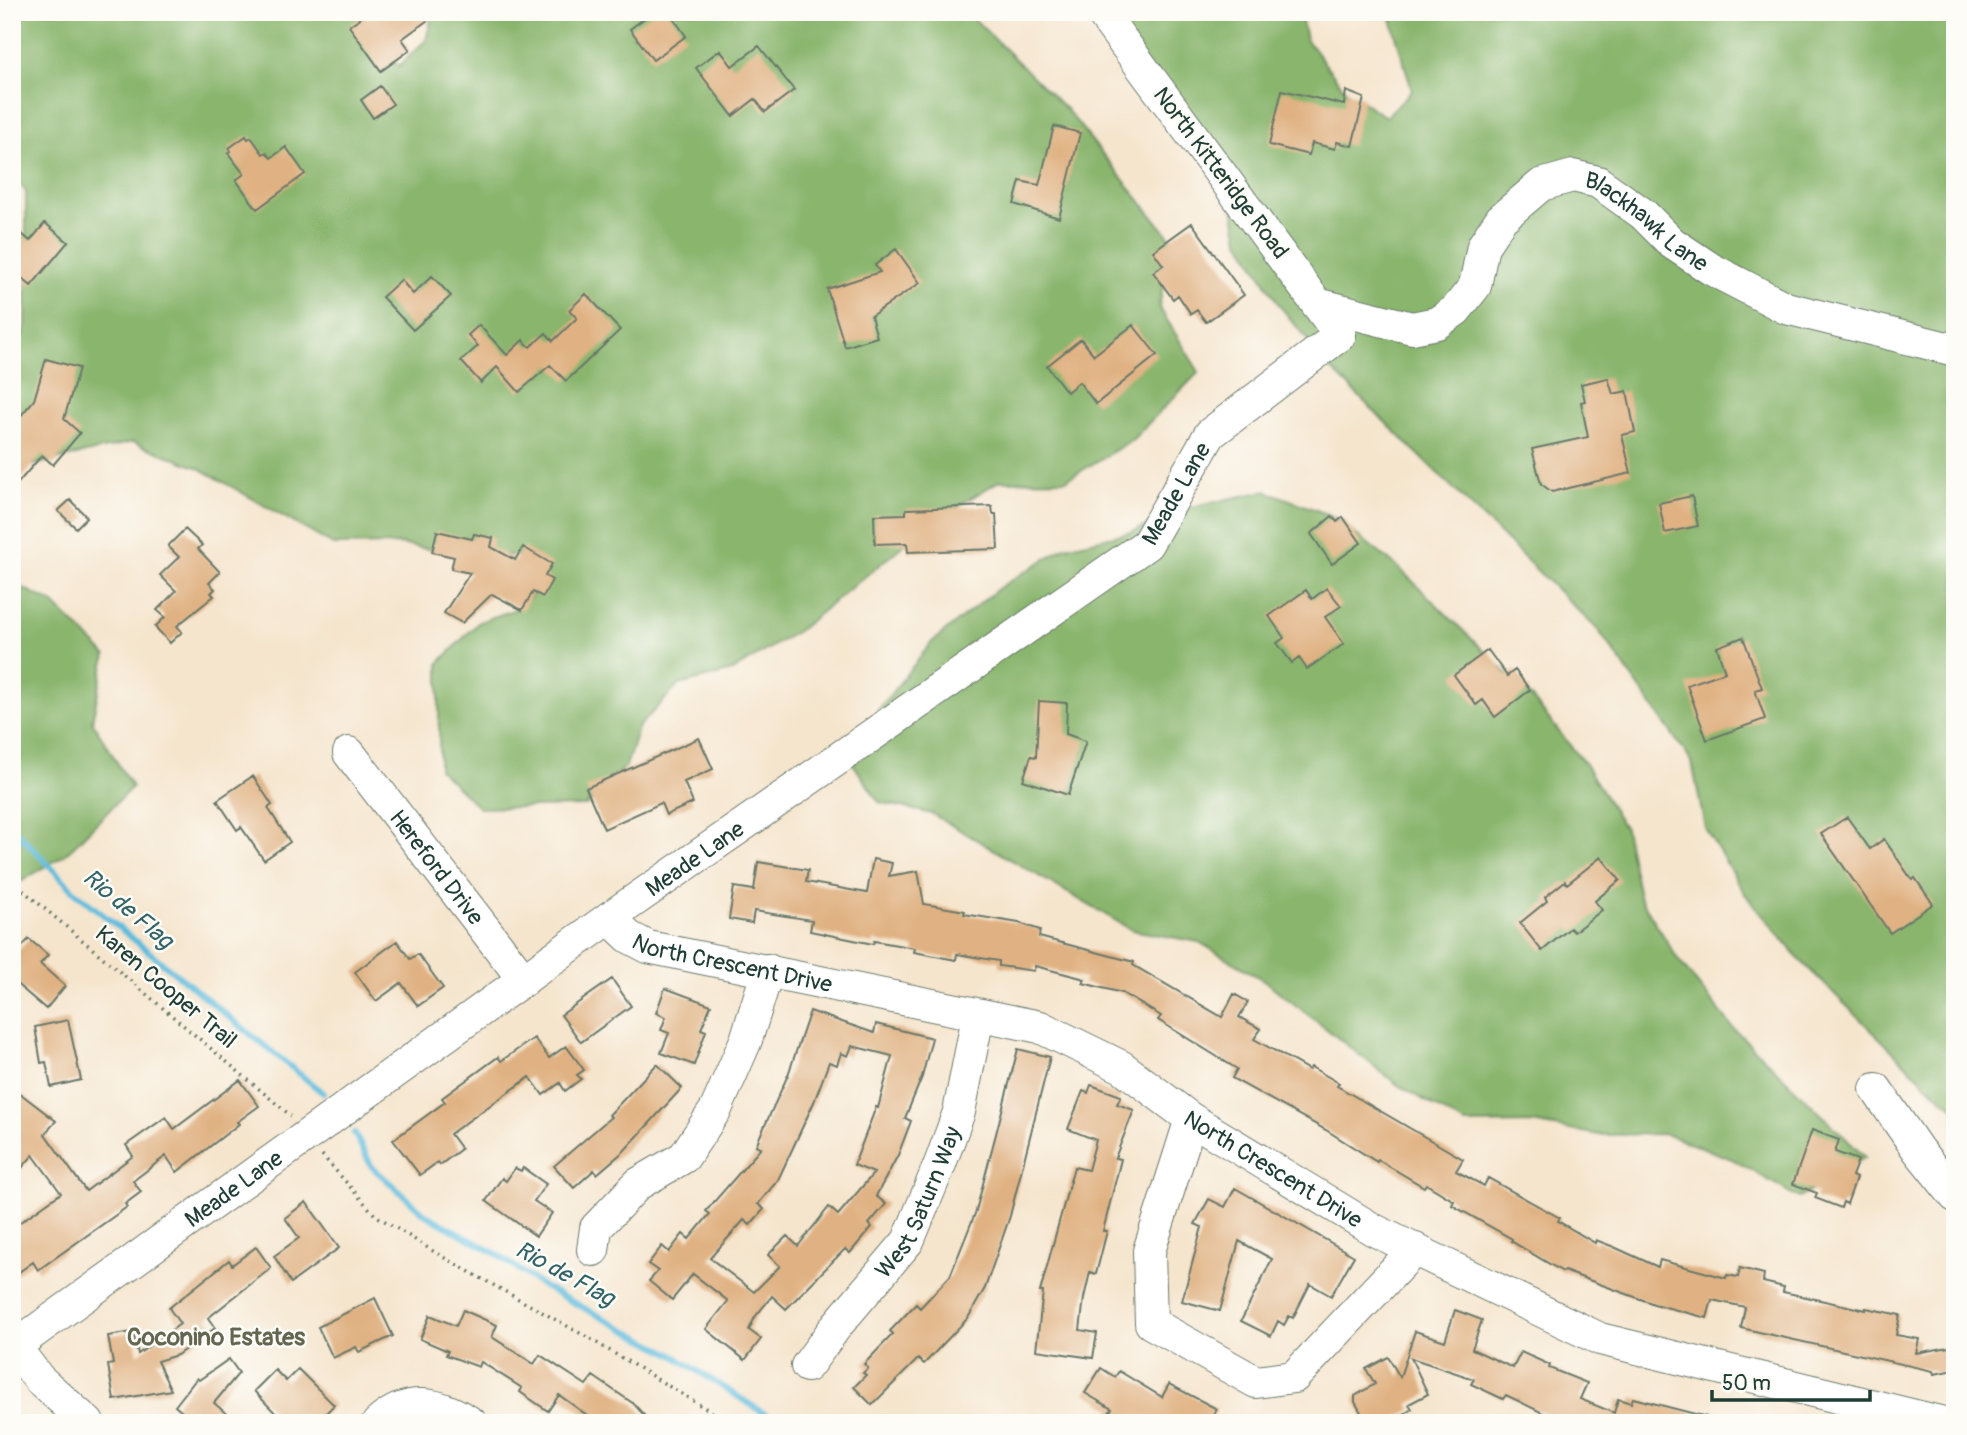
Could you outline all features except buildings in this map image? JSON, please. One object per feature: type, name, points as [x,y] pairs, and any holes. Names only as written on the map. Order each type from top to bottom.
[{"type":"street","name":"North Kitteridge Road","points":[[1101,12],[1340,335]]},
{"type":"street","name":"Blackhawk Lane","points":[[1317,304],[1412,328],[1437,323],[1456,310],[1475,286],[1483,246],[1501,219],[1541,185],[1573,176],[1598,182],[1643,214],[1672,243],[1711,269],[1786,308],[1955,350]]},
{"type":"street","name":"Meade Lane","points":[[13,1347],[609,918],[1147,544],[1210,434],[1340,335]]},
{"type":"street","name":"Hereford Drive","points":[[349,753],[524,980]]},
{"type":"street","name":"North Crescent Drive","points":[[609,918],[629,937],[648,947],[1040,1027],[1122,1067],[1191,1119],[1374,1230],[1600,1339],[1944,1423]]},
{"type":"street","points":[[593,1250],[596,1228],[638,1184],[684,1157],[716,1109],[746,1040],[768,971]]},
{"type":"street","name":"West Saturn Way","points":[[807,1366],[837,1325],[908,1241],[958,1112],[978,1016]]},
{"type":"street","points":[[1876,1089],[1918,1150],[1955,1196]]},
{"type":"street","points":[[1191,1119],[1149,1251],[1151,1323],[1207,1356],[1256,1382],[1294,1377],[1415,1249]]},
{"type":"street","points":[[13,1347],[39,1379],[88,1423]]},
{"type":"street","points":[[379,1422],[409,1405],[443,1406],[471,1423]]},
{"type":"path","name":"Karen Cooper Trail","points":[[12,881],[297,1121]]},
{"type":"path","points":[[317,1149],[375,1215],[730,1423]]},
{"type":"green space","points":[[12,12],[373,12],[373,41],[399,66],[426,40],[433,12],[967,12],[1066,109],[1172,240],[1159,307],[1199,372],[1132,440],[1066,480],[999,481],[932,522],[799,630],[732,671],[679,685],[639,726],[626,766],[586,806],[479,808],[439,769],[439,663],[479,622],[519,608],[545,582],[519,555],[466,556],[399,544],[333,545],[199,468],[133,442],[12,470],[12,359],[26,325],[26,192],[12,174]]},
{"type":"green space","points":[[1102,12],[1300,12],[1306,39],[1346,91],[1386,117],[1412,90],[1389,12],[1955,12],[1955,1108],[1932,1090],[1799,959],[1745,894],[1705,828],[1692,762],[1599,631],[1332,370],[1279,305],[1239,239],[1226,173]]},
{"type":"green space","points":[[1266,491],[1332,516],[1399,568],[1532,698],[1585,764],[1625,829],[1639,896],[1679,961],[1732,1027],[1865,1157],[1799,1198],[1732,1159],[1665,1134],[1599,1135],[1532,1123],[1465,1124],[1398,1085],[1265,981],[1199,942],[1132,930],[932,814],[879,802],[852,762],[879,709],[932,642],[999,588],[1065,547],[1132,532],[1199,505]]},
{"type":"green space","points":[[12,583],[52,602],[106,655],[92,721],[132,787],[66,854],[12,887]]},
{"type":"waterway","name":"Rio de Flag","points":[[12,827],[75,892],[323,1093]]},
{"type":"waterway","name":"Rio de Flag","points":[[354,1133],[372,1167],[426,1215],[495,1253],[544,1287],[670,1353],[779,1423]]},
{"type":"district","name":"Coconino Estates","points":[[216,1337]]}]
